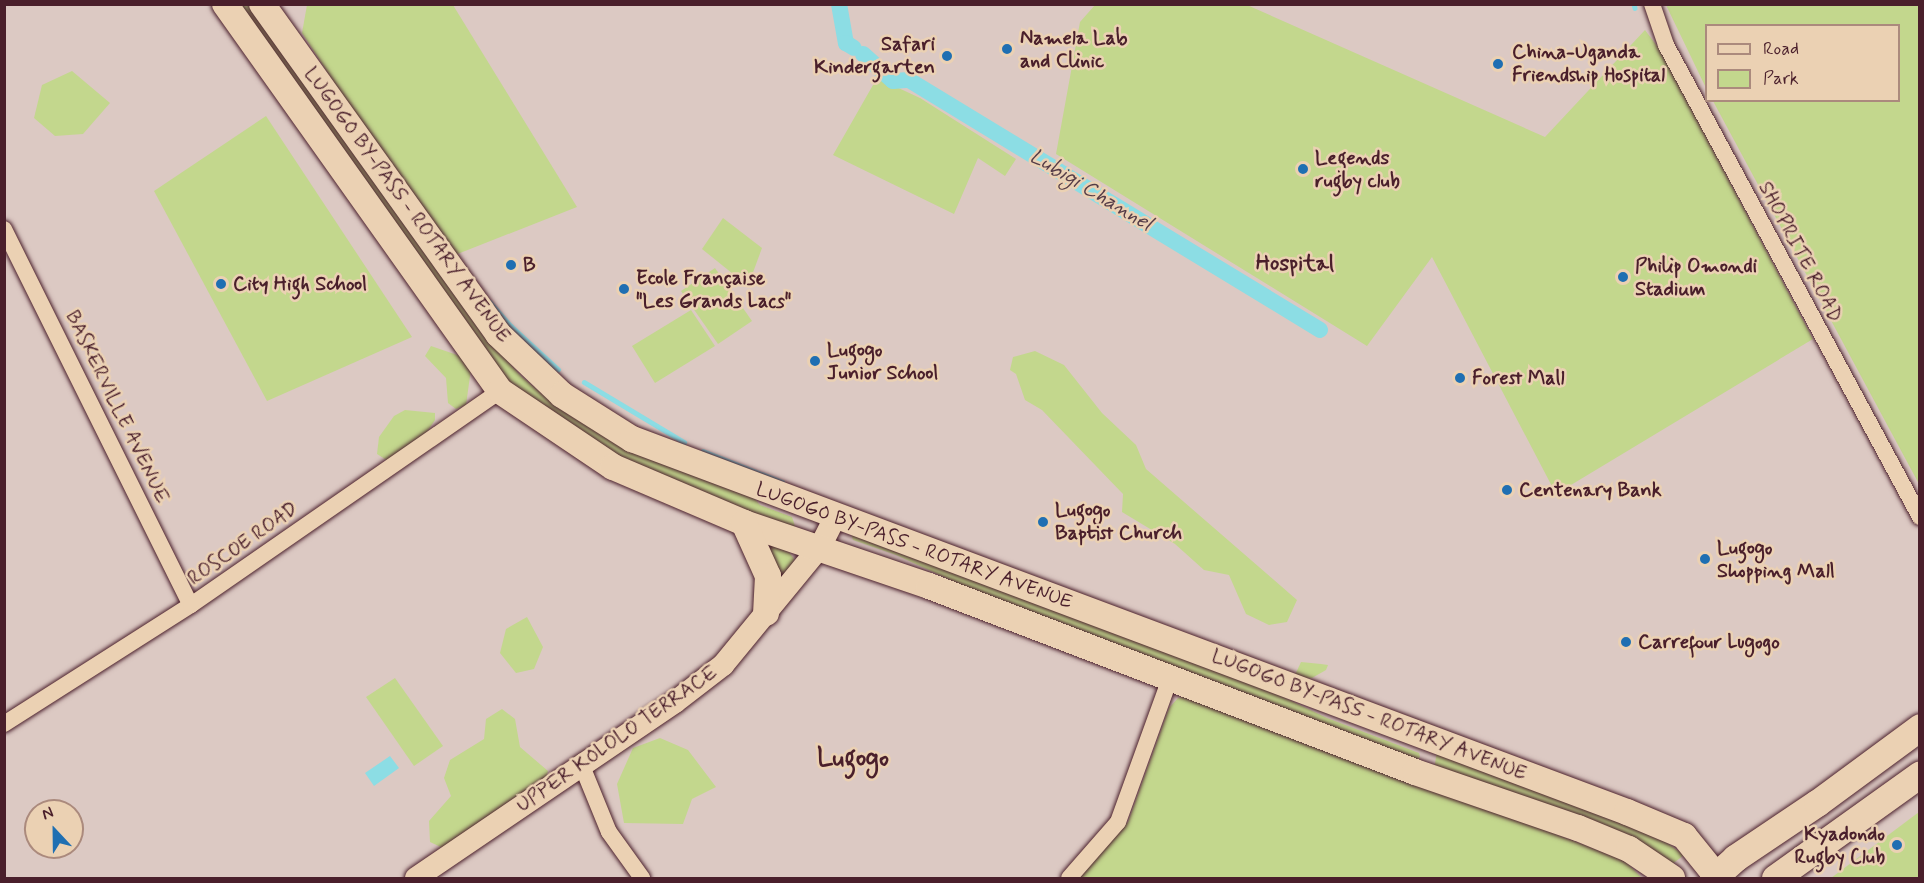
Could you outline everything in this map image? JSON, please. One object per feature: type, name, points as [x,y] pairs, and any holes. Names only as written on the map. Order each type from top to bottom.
[{"type":"highway","points":[[1716,877],[1920,727]]},
{"type":"highway","points":[[1774,879],[1920,774]]},
{"type":"main road","name":"LUGOGO BY-PASS - ROTARY AVENUE","points":[[225,4],[500,391],[613,468],[744,523],[929,586],[1415,772],[1629,849],[1672,879]]},
{"type":"main road","name":"LUGOGO BY-PASS - ROTARY AVENUE","points":[[262,4],[498,334],[562,395],[632,439],[1180,643],[1423,739],[1684,836],[1716,877]]},
{"type":"main road","name":"UPPER KOLOLO TERRACE","points":[[416,879],[582,766],[723,665],[820,547],[836,516]]},
{"type":"main road","points":[[744,523],[768,576],[765,613]]},
{"type":"main road","points":[[929,586],[941,555]]},
{"type":"main road","points":[[1415,772],[1430,757],[1423,739]]},
{"type":"street","name":"SHOPRITE ROAD","points":[[1652,4],[1666,45],[1920,517]]},
{"type":"street","name":"BASKERVILLE AVENUE","points":[[4,229],[191,605]]},
{"type":"street","name":"ROSCOE ROAD","points":[[4,724],[191,605],[500,391]]},
{"type":"street","points":[[1069,879],[1118,822],[1170,678]]},
{"type":"street","points":[[582,766],[609,832],[642,879]]},
{"type":"green space","points":[[240,5],[253,5],[488,339],[520,375],[542,394],[753,497],[760,505],[792,517],[795,526],[790,529],[701,493],[603,448],[523,398],[492,367]]},
{"type":"green space","points":[[307,5],[453,5],[577,207],[455,255],[394,175],[302,33]]},
{"type":"green space","points":[[1095,5],[1247,5],[1545,137],[1645,30],[1660,50],[1813,339],[1556,494],[1432,257],[1367,346],[1056,154],[1080,22]]},
{"type":"green space","points":[[1666,5],[1919,5],[1919,484],[1714,102],[1900,102],[1900,24],[1705,24],[1705,86]]},
{"type":"green space","points":[[72,71],[110,103],[83,134],[55,136],[34,118],[42,85]]},
{"type":"green space","points":[[877,78],[920,98],[1016,159],[1005,176],[978,158],[954,214],[833,155]]},
{"type":"green space","points":[[266,116],[412,337],[267,401],[154,191]]},
{"type":"green space","points":[[723,218],[762,248],[748,286],[702,249]]},
{"type":"green space","points":[[715,268],[752,321],[718,344],[681,291]]},
{"type":"green space","points":[[691,310],[715,346],[655,383],[632,346]]},
{"type":"green space","points":[[431,346],[463,357],[471,369],[466,405],[456,409],[448,403],[446,378],[425,356]]},
{"type":"green space","points":[[1035,351],[1064,365],[1102,413],[1136,445],[1146,469],[1297,600],[1287,622],[1269,625],[1246,614],[1229,575],[1204,570],[1175,544],[1122,512],[1123,494],[1042,410],[1025,400],[1016,374],[1010,370],[1013,357]]},
{"type":"green space","points":[[405,410],[435,413],[435,420],[423,438],[388,461],[377,454],[379,437],[394,416]]},
{"type":"green space","points":[[851,534],[1277,694],[1327,718],[1419,753],[1420,757],[1415,762],[1014,609],[896,555],[853,540]]},
{"type":"green space","points":[[762,538],[789,552],[794,559],[793,565],[774,592]]},
{"type":"green space","points":[[527,617],[543,647],[534,669],[516,673],[500,653],[506,629]]},
{"type":"green space","points":[[1301,662],[1328,665],[1326,670],[1312,678],[1300,679],[1294,677]]},
{"type":"green space","points":[[395,678],[443,746],[414,766],[366,697]]},
{"type":"green space","points":[[1190,695],[1624,860],[1642,878],[1078,878],[1128,822],[1169,708],[1178,698]]},
{"type":"green space","points":[[502,709],[515,719],[520,747],[548,771],[539,805],[445,849],[430,842],[429,821],[451,796],[444,778],[450,760],[484,739],[486,719]]},
{"type":"green space","points":[[660,738],[688,750],[716,787],[692,799],[683,824],[624,823],[617,784],[633,748]]},
{"type":"green space","points":[[1437,751],[1663,840],[1684,855],[1671,865],[1434,770]]},
{"type":"green space","name":"Kyadondo Rugby Club","points":[[1919,812],[1919,878],[1831,878]]},
{"type":"water","points":[[390,756],[399,768],[374,786],[365,773]]},
{"type":"waterway","name":"Lubigi Channel","points":[[839,4],[846,43],[854,48]]},
{"type":"waterway","points":[[1634,4],[1635,8]]},
{"type":"waterway","name":"Lubigi Channel","points":[[863,54],[893,81],[909,80],[1320,330]]},
{"type":"waterway","points":[[490,302],[511,326],[558,369]]},
{"type":"waterway","points":[[584,382],[684,442]]},
{"type":"waterway","points":[[703,451],[782,482]]},
{"type":"place","name":"Namela Lab and Clinic","points":[[1007,49]]},
{"type":"place","name":"Safari Kindergarten","points":[[947,56]]},
{"type":"place","name":"China-Uganda Friendship Hospital","points":[[1498,64]]},
{"type":"place","name":"Legends rugby club","points":[[1303,169]]},
{"type":"place","name":"B","points":[[511,265]]},
{"type":"place","name":"Philip Omondi Stadium","points":[[1623,277]]},
{"type":"place","name":"City High School","points":[[221,284]]},
{"type":"place","name":"Ecole Française \"Les Grands Lacs\"","points":[[624,289]]},
{"type":"place","name":"Lugogo Junior School","points":[[815,361]]},
{"type":"place","name":"Forest Mall","points":[[1460,378]]},
{"type":"place","name":"Centenary Bank","points":[[1507,490]]},
{"type":"place","name":"Lugogo Baptist Church","points":[[1043,522]]},
{"type":"place","name":"Lugogo Shopping Mall","points":[[1705,559]]},
{"type":"place","name":"Carrefour Lugogo","points":[[1626,642]]},
{"type":"place","name":"Kyadondo Rugby Club","points":[[1897,845]]},
{"type":"district","name":"Hospital","points":[[1295,265]]},
{"type":"district","name":"Lugogo","points":[[853,760]]}]
